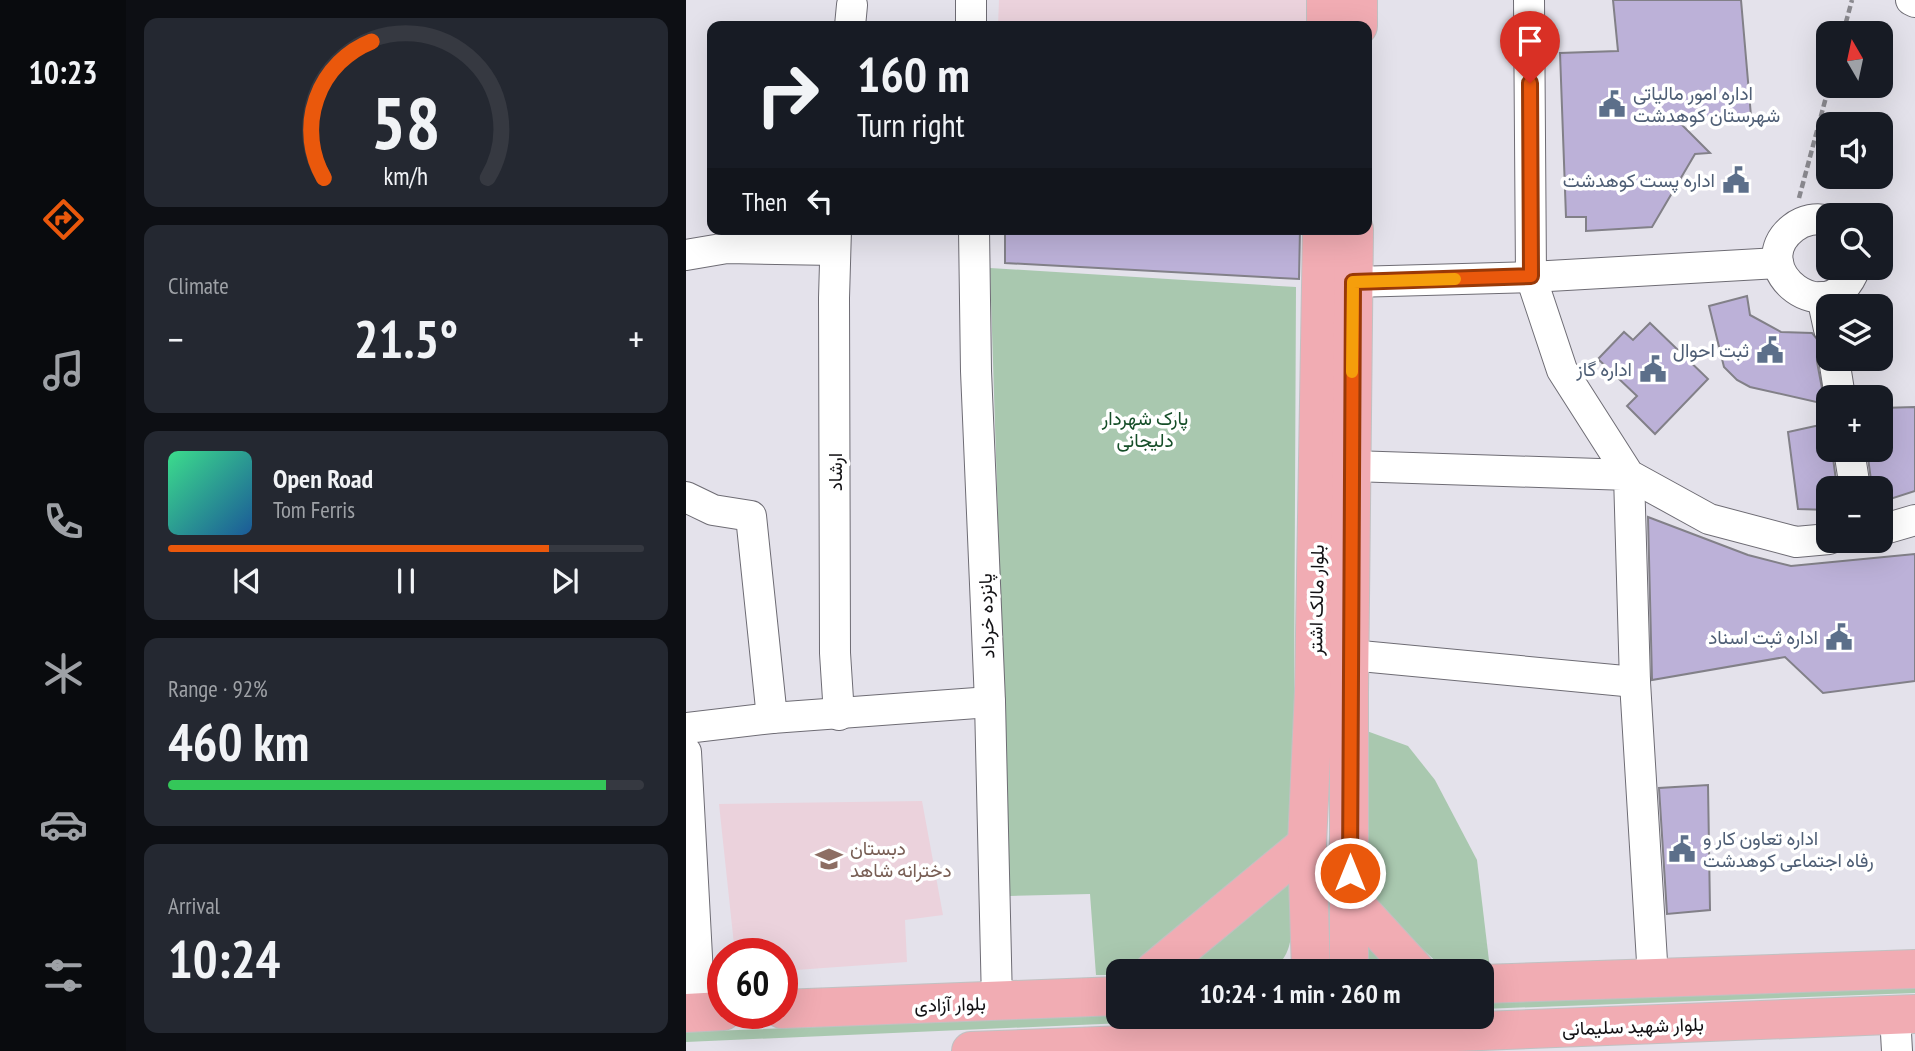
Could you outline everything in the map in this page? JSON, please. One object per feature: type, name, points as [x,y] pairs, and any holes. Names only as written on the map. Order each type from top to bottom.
[{"type":"main road","points":[[1326,0],[1326,21]]},
{"type":"main road","points":[[1358,0],[1358,21]]},
{"type":"main road","name":"بلوار مالک اشتر","points":[[1322,235],[1332,692],[1350,899],[1349,959]]},
{"type":"main road","name":"بلوار مالک اشتر","points":[[1311,959],[1307,844],[1332,692],[1350,655],[1354,235]]},
{"type":"main road","points":[[1168,959],[1307,844]]},
{"type":"main road","points":[[1350,899],[1405,959]]},
{"type":"main road","points":[[1494,984],[1915,968]]},
{"type":"main road","name":"بلوار آزادی","points":[[798,1008],[1106,997]]},
{"type":"main road","name":"بلوار شهید سلیمانی","points":[[1329,1032],[1435,1042],[1585,1040],[1902,1027]]},
{"type":"main road","points":[[971,1051],[1329,1032]]},
{"type":"street","points":[[971,0],[971,21]]},
{"type":"street","points":[[1529,0],[1531,276],[1562,370],[1629,475],[1635,682],[1653,978]]},
{"type":"street","points":[[1816,220],[1799,223],[1790,230],[1783,240],[1778,262],[1788,285],[1798,292],[1816,297]]},
{"type":"street","name":"پانزده خرداد","points":[[974,235],[976,371],[990,702],[997,1002]]},
{"type":"street","points":[[686,255],[727,248],[836,240]]},
{"type":"street","name":"ارشاد","points":[[836,240],[835,653],[839,715]]},
{"type":"street","points":[[1353,282],[1531,276],[1778,262]]},
{"type":"street","points":[[1834,294],[1848,280]]},
{"type":"street","points":[[1352,466],[1629,475],[1709,519],[1796,542],[1816,540]]},
{"type":"street","points":[[686,497],[713,510],[751,516],[772,718]]},
{"type":"street","points":[[1893,526],[1915,520]]},
{"type":"street","points":[[1350,655],[1635,682]]},
{"type":"street","points":[[686,728],[772,718],[990,702]]},
{"type":"street","points":[[686,752],[703,1012]]},
{"type":"path","points":[[1846,21],[1852,0]]},
{"type":"path","points":[[1799,223],[1799,198],[1826,98]]},
{"type":"shaded area","points":[[999,0],[1310,0],[1310,21],[998,21]]},
{"type":"shaded area","name":"دبستان دخترانه شاهد","points":[[922,801],[943,915],[905,920],[907,962],[798,970],[798,938],[733,938],[719,804]]},
{"type":"green space","name":"پارک شهردار دلیجانی","points":[[990,268],[1296,287],[1293,919],[1288,948],[1283,959],[1106,959],[1106,975],[1096,975],[1090,894],[1010,896]]},
{"type":"green space","points":[[1364,730],[1408,746],[1435,780],[1477,860],[1489,959],[1433,959],[1367,898]]},
{"type":"green space","points":[[1361,929],[1387,959],[1362,959]]},
{"type":"green space","points":[[1915,984],[1915,993],[1494,1009],[1494,999]]},
{"type":"green space","points":[[1106,1015],[1106,1024],[686,1042],[686,1032]]},
{"type":"building","points":[[1613,0],[1741,0],[1751,116],[1677,120],[1710,153],[1695,154],[1652,227],[1586,231],[1586,217],[1566,217],[1560,53],[1618,51]]},
{"type":"building","points":[[1005,235],[1300,235],[1299,279],[1005,263]]},
{"type":"building","name":"ثبت احوال","points":[[1747,296],[1750,315],[1781,332],[1812,333],[1816,338],[1816,371],[1819,371],[1821,385],[1816,385],[1816,402],[1750,387],[1737,380],[1724,367],[1709,306]]},
{"type":"building","name":"اداره گاز","points":[[1650,323],[1708,379],[1655,434],[1627,406],[1637,396],[1598,359],[1624,332],[1633,340]]},
{"type":"building","points":[[1915,407],[1915,491],[1893,498],[1893,476],[1870,476],[1869,462],[1893,462],[1893,408]]},
{"type":"building","points":[[1816,426],[1816,462],[1834,462],[1835,476],[1816,476],[1816,510],[1798,509],[1788,432]]},
{"type":"building","points":[[1648,517],[1748,555],[1791,566],[1915,554],[1915,681],[1823,693],[1785,657],[1652,680]]},
{"type":"building","name":"اداره تعاون کار و رفاه اجتماعی کوهدشت","points":[[1708,785],[1710,910],[1667,914],[1659,788]]},
{"type":"slow traffic","points":[[1352,372],[1353,282],[1455,279]]},
{"type":"place","name":"اداره امور مالیاتی شهرستان کوهدشت","points":[[1612,104]]},
{"type":"place","name":"اداره پست کوهدشت","points":[[1736,180]]},
{"type":"place","name":"ثبت احوال","points":[[1770,350]]},
{"type":"place","name":"اداره گاز","points":[[1653,369]]},
{"type":"place","name":"اداره ثبت اسناد","points":[[1839,637]]},
{"type":"place","name":"اداره تعاون کار و رفاه اجتماعی کوهدشت","points":[[1682,849]]},
{"type":"place","name":"دبستان دخترانه شاهد","points":[[829,859]]},
{"type":"route","points":[[1350,873],[1353,282],[1531,276],[1530,83]]}]
